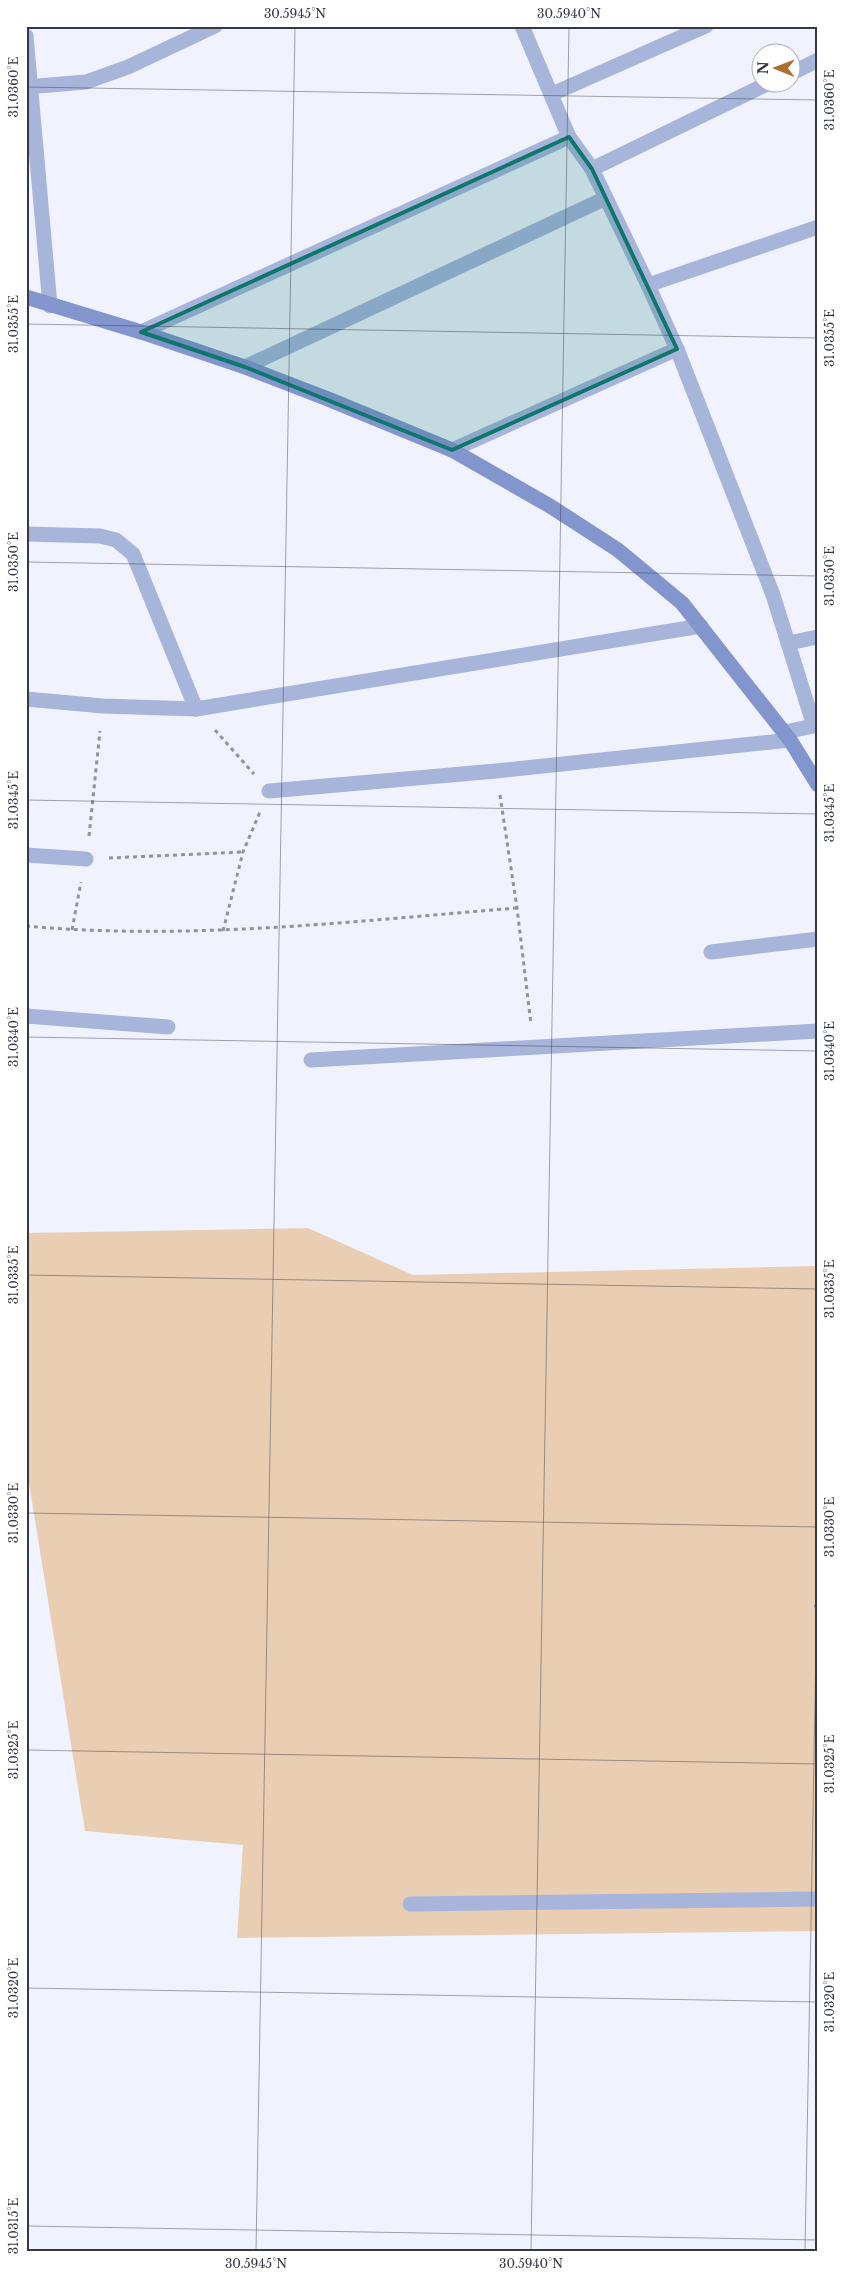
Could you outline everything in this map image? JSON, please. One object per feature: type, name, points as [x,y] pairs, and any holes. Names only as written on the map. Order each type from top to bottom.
[{"type":"main road","points":[[26,297],[50,306],[141,332],[245,367],[452,450],[550,506],[618,550],[682,603],[788,736],[818,784]]},
{"type":"street","points":[[29,87],[86,82],[128,68],[215,26]]},
{"type":"street","points":[[269,791],[496,771],[788,736],[816,725],[773,594],[677,350],[592,169],[568,136],[522,26]]},
{"type":"street","points":[[552,94],[706,26]]},
{"type":"street","points":[[26,36],[29,87],[50,306]]},
{"type":"street","points":[[802,68],[818,60]]},
{"type":"street","points":[[592,169],[752,91]]},
{"type":"street","points":[[141,332],[568,136]]},
{"type":"street","points":[[245,367],[606,198]]},
{"type":"street","points":[[648,285],[818,227]]},
{"type":"street","points":[[452,450],[677,350]]},
{"type":"street","points":[[26,534],[100,536],[116,540],[133,554],[196,710]]},
{"type":"street","points":[[26,699],[102,706],[196,710],[701,626]]},
{"type":"street","points":[[788,643],[818,637]]},
{"type":"street","points":[[26,856],[86,859]]},
{"type":"street","points":[[711,952],[818,939]]},
{"type":"street","points":[[26,1016],[168,1027]]},
{"type":"street","points":[[311,1060],[818,1031]]},
{"type":"street","points":[[410,1904],[818,1899]]},
{"type":"path","points":[[72,930],[86,859],[102,706]]},
{"type":"path","points":[[196,710],[269,791],[243,852],[223,931]]},
{"type":"path","points":[[496,771],[517,908],[534,1047]]},
{"type":"path","points":[[86,859],[243,852]]},
{"type":"path","points":[[26,926],[72,930],[223,931],[517,908]]},
{"type":"highlighted area","points":[[569,137],[592,169],[677,349],[452,450],[245,367],[141,332]]},
{"type":"shaded area","points":[[308,1228],[413,1275],[818,1266],[818,1931],[237,1938],[243,1845],[85,1831],[26,1464],[26,1233]]}]
